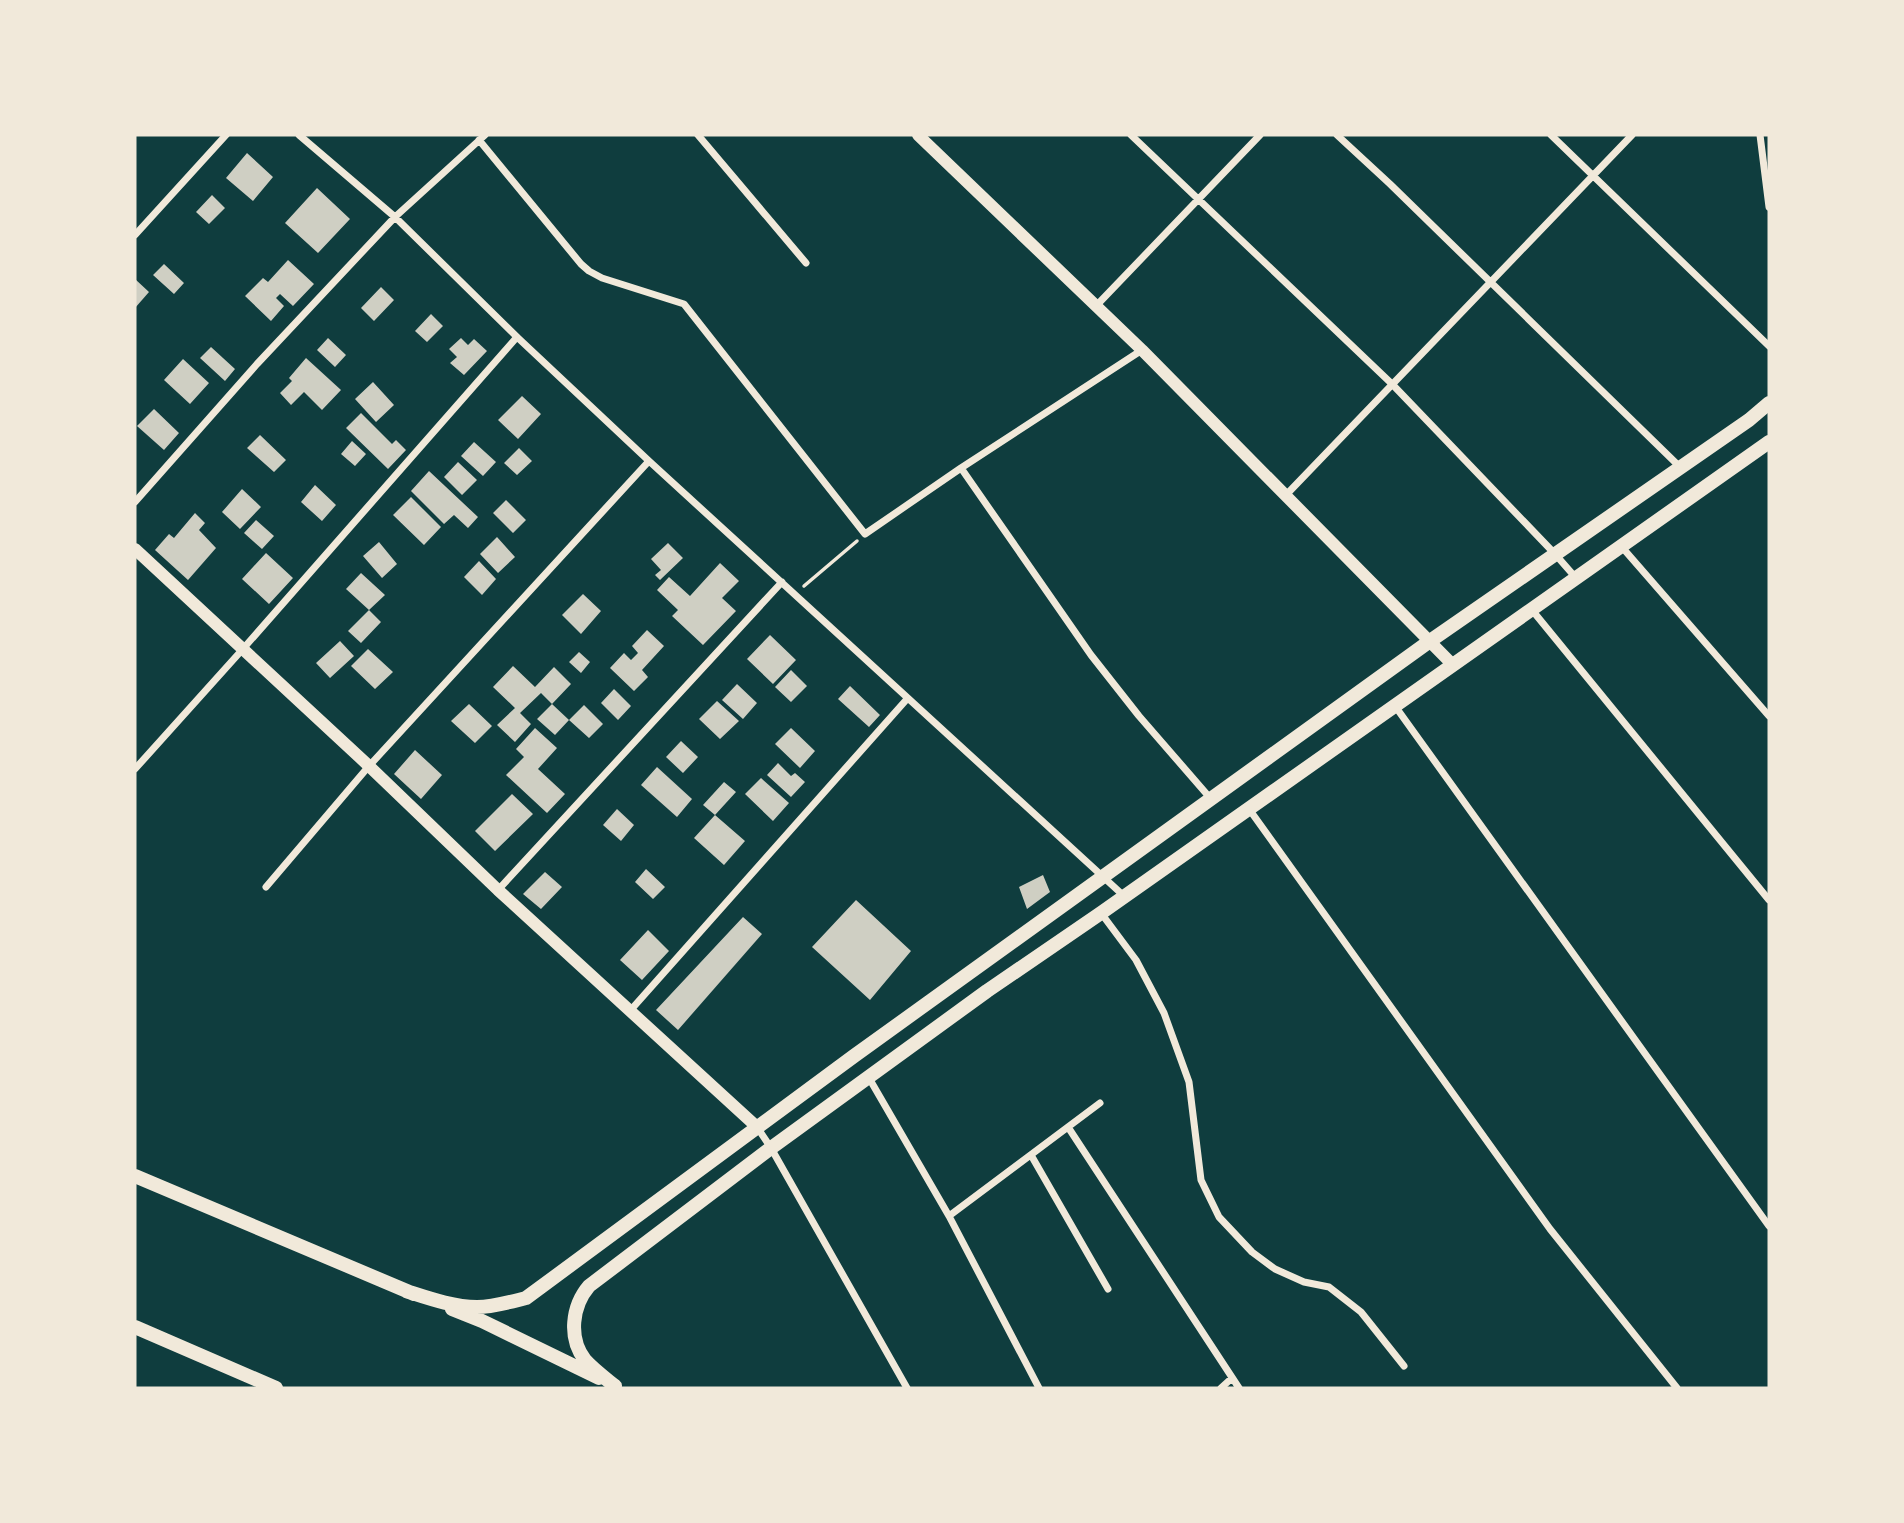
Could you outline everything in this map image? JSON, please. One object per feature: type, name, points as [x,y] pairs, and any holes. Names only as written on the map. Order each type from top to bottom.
[{"type":"main road","points":[[406,1291],[449,1303],[476,1307],[526,1298],[757,1127],[1430,641],[1749,420],[1769,403]]},
{"type":"main road","points":[[618,1387],[586,1360],[576,1340],[575,1311],[589,1286],[771,1148],[987,991],[1769,442]]},
{"type":"main road","points":[[135,1176],[482,1321],[618,1387]]},
{"type":"main road","points":[[135,1326],[272,1387]]},
{"type":"street","points":[[135,235],[226,135]]},
{"type":"street","points":[[299,135],[395,217],[649,461],[1124,897]]},
{"type":"street","points":[[698,135],[806,262]]},
{"type":"street","points":[[918,135],[1142,350],[1453,665]]},
{"type":"street","points":[[1131,135],[1392,384],[1576,578]]},
{"type":"street","points":[[1096,306],[1260,135]]},
{"type":"street","points":[[1337,135],[1681,467]]},
{"type":"street","points":[[1551,135],[1769,346]]},
{"type":"street","points":[[1286,495],[1632,135]]},
{"type":"street","points":[[1760,135],[1769,207]]},
{"type":"street","points":[[135,502],[257,364],[395,217],[482,137],[589,271],[602,278],[684,304],[865,534],[1142,350]]},
{"type":"street","points":[[135,769],[517,337]]},
{"type":"street","points":[[266,887],[369,766],[649,461]]},
{"type":"street","points":[[961,468],[1091,655],[1139,716],[1211,799]]},
{"type":"street","points":[[1621,546],[1769,716]]},
{"type":"street","points":[[135,549],[629,1012],[757,1127],[907,1388]]},
{"type":"street","points":[[498,890],[782,582]]},
{"type":"street","points":[[1531,609],[1769,901]]},
{"type":"street","points":[[629,1012],[907,699]]},
{"type":"street","points":[[1395,706],[1769,1226]]},
{"type":"street","points":[[1248,809],[1550,1229],[1677,1388]]},
{"type":"street","points":[[1101,913],[1136,960],[1164,1013],[1189,1082],[1201,1180],[1219,1217],[1252,1252],[1275,1269],[1304,1282],[1329,1287],[1362,1312],[1404,1366]]},
{"type":"street","points":[[869,1078],[949,1216],[1039,1388]]},
{"type":"street","points":[[949,1216],[1100,1103]]},
{"type":"street","points":[[1069,1127],[1239,1388]]},
{"type":"street","points":[[1031,1155],[1108,1289]]},
{"type":"street","points":[[1221,1388],[1232,1378]]},
{"type":"path","points":[[794,595],[865,534]]},
{"type":"building","points":[[247,153],[273,177],[253,201],[226,178]]},
{"type":"building","points":[[317,188],[350,219],[318,253],[285,223]]},
{"type":"building","points":[[212,195],[225,208],[209,224],[196,212]]},
{"type":"building","points":[[288,260],[314,284],[293,306],[280,294],[276,298],[284,306],[271,321],[245,296],[263,278],[268,282]]},
{"type":"building","points":[[164,264],[184,283],[174,294],[153,275]]},
{"type":"building","points":[[135,279],[149,292],[135,308]]},
{"type":"building","points":[[381,287],[394,300],[374,321],[361,308]]},
{"type":"building","points":[[431,314],[443,326],[427,342],[415,331]]},
{"type":"building","points":[[328,338],[346,355],[335,367],[317,350]]},
{"type":"building","points":[[461,338],[468,345],[474,339],[487,351],[464,375],[450,363],[457,357],[449,349]]},
{"type":"building","points":[[211,347],[235,369],[225,381],[200,358]]},
{"type":"building","points":[[306,358],[341,390],[322,410],[304,392],[291,405],[280,393],[292,381],[289,378]]},
{"type":"building","points":[[183,359],[209,383],[190,404],[164,380]]},
{"type":"building","points":[[373,382],[394,405],[376,422],[355,399]]},
{"type":"building","points":[[522,396],[541,414],[518,439],[498,420]]},
{"type":"building","points":[[154,409],[179,433],[164,450],[137,426]]},
{"type":"building","points":[[361,413],[392,444],[396,440],[406,450],[388,469],[346,428]]},
{"type":"building","points":[[260,435],[286,460],[274,472],[247,448]]},
{"type":"building","points":[[352,441],[366,454],[355,466],[341,454]]},
{"type":"building","points":[[474,442],[496,462],[483,476],[461,456]]},
{"type":"building","points":[[519,448],[532,461],[517,475],[504,463]]},
{"type":"building","points":[[458,462],[477,480],[462,495],[444,477]]},
{"type":"building","points":[[429,471],[478,517],[468,528],[454,515],[444,524],[411,491]]},
{"type":"building","points":[[315,485],[336,505],[322,521],[301,502]]},
{"type":"building","points":[[242,489],[261,507],[240,529],[222,512]]},
{"type":"building","points":[[411,497],[441,527],[424,545],[393,515]]},
{"type":"building","points":[[506,500],[526,520],[513,533],[493,513]]},
{"type":"building","points":[[195,513],[205,523],[199,530],[216,548],[188,580],[155,550],[169,534],[174,538]]},
{"type":"building","points":[[256,520],[274,536],[262,549],[244,533]]},
{"type":"building","points":[[497,537],[515,557],[498,573],[480,554]]},
{"type":"building","points":[[379,542],[397,564],[382,578],[363,556]]},
{"type":"building","points":[[668,543],[683,558],[660,580],[655,575],[661,570],[651,559]]},
{"type":"building","points":[[266,553],[293,578],[269,604],[242,579]]},
{"type":"building","points":[[479,561],[496,579],[482,595],[464,577]]},
{"type":"building","points":[[720,563],[739,581],[722,598],[736,611],[703,645],[672,616],[678,610],[657,590],[669,577],[690,596]]},
{"type":"building","points":[[361,573],[385,595],[369,610],[346,589]]},
{"type":"building","points":[[583,594],[601,611],[581,634],[562,615]]},
{"type":"building","points":[[369,610],[381,622],[361,643],[348,631]]},
{"type":"building","points":[[647,630],[664,646],[642,670],[648,677],[634,691],[610,668],[624,653],[631,660],[638,653],[632,646]]},
{"type":"building","points":[[770,635],[796,660],[773,684],[747,659]]},
{"type":"building","points":[[340,641],[354,656],[330,678],[316,663]]},
{"type":"building","points":[[368,649],[393,672],[375,689],[351,666]]},
{"type":"building","points":[[579,652],[590,662],[581,673],[569,662]]},
{"type":"building","points":[[513,666],[535,687],[554,667],[571,684],[552,704],[541,693],[520,713],[531,724],[515,742],[497,725],[515,708],[493,687]]},
{"type":"building","points":[[791,670],[807,686],[791,702],[775,687]]},
{"type":"building","points":[[737,684],[757,703],[743,719],[722,700]]},
{"type":"building","points":[[850,686],[880,715],[869,727],[838,699]]},
{"type":"building","points":[[614,689],[631,706],[618,720],[601,703]]},
{"type":"building","points":[[717,701],[739,721],[720,739],[699,719]]},
{"type":"building","points":[[469,704],[492,726],[475,743],[451,721]]},
{"type":"building","points":[[552,704],[569,720],[555,735],[537,719]]},
{"type":"building","points":[[584,705],[603,724],[589,738],[569,720]]},
{"type":"building","points":[[535,728],[557,748],[538,769],[565,794],[547,813],[506,775],[524,757],[516,749]]},
{"type":"building","points":[[791,728],[815,751],[800,768],[775,744]]},
{"type":"building","points":[[681,741],[698,757],[683,773],[666,757]]},
{"type":"building","points":[[415,750],[442,775],[421,799],[394,774]]},
{"type":"building","points":[[778,763],[791,776],[795,773],[805,782],[791,797],[767,775]]},
{"type":"building","points":[[657,767],[692,799],[677,817],[641,785]]},
{"type":"building","points":[[761,778],[789,803],[773,821],[745,794]]},
{"type":"building","points":[[724,782],[736,792],[715,815],[703,805]]},
{"type":"building","points":[[512,794],[533,814],[495,851],[475,831]]},
{"type":"building","points":[[617,809],[634,825],[621,841],[603,825]]},
{"type":"building","points":[[715,815],[745,841],[724,865],[694,838]]},
{"type":"building","points":[[646,869],[665,887],[653,899],[635,882]]},
{"type":"building","points":[[545,872],[562,887],[541,909],[523,894]]},
{"type":"building","points":[[1043,875],[1050,892],[1027,909],[1019,887]]},
{"type":"building","points":[[856,900],[911,951],[870,1000],[812,947]]},
{"type":"building","points":[[743,917],[762,934],[678,1030],[656,1010]]},
{"type":"building","points":[[648,930],[669,951],[642,980],[620,960]]}]
